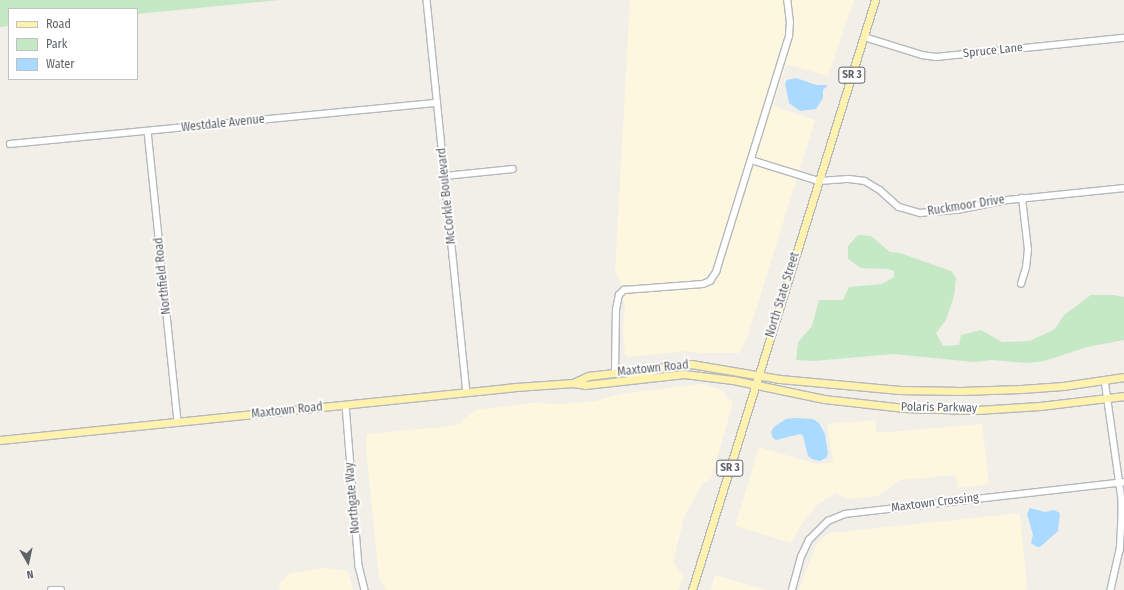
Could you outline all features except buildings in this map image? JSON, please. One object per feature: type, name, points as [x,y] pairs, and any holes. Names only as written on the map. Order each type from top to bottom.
[{"type":"main road","name":"North State Street","points":[[692,590],[875,0]]},
{"type":"main road","name":"Maxtown Road","points":[[573,383],[588,376],[691,364],[758,376]]},
{"type":"main road","points":[[612,382],[616,378],[651,371],[655,367]]},
{"type":"main road","name":"Maxtown Road","points":[[0,440],[466,392],[573,383],[585,385],[684,374],[733,380],[755,386]]},
{"type":"main road","name":"Polaris Parkway","points":[[758,376],[865,388],[935,391],[1021,389],[1124,377]]},
{"type":"main road","name":"Polaris Parkway","points":[[755,386],[824,399],[911,408],[977,410],[1040,406],[1124,396]]},
{"type":"street","name":"McCorkle Boulevard","points":[[427,0],[466,392]]},
{"type":"street","points":[[614,372],[616,310],[619,296],[624,290],[703,284],[710,281],[716,272],[789,36],[790,23],[787,0]]},
{"type":"street","name":"Spruce Lane","points":[[864,37],[922,55],[936,57],[1124,38]]},
{"type":"street","name":"Westdale Avenue","points":[[10,144],[437,103]]},
{"type":"street","name":"Northfield Road","points":[[148,131],[178,421]]},
{"type":"street","points":[[751,160],[819,181]]},
{"type":"street","points":[[445,176],[513,169]]},
{"type":"street","name":"Ruckmoor Drive","points":[[819,181],[850,179],[865,181],[880,190],[903,209],[920,213],[957,210],[1022,198],[1124,188]]},
{"type":"street","points":[[1021,284],[1026,268],[1028,250],[1022,198]]},
{"type":"street","points":[[1105,380],[1122,482],[1122,534],[1117,567],[1111,590]]},
{"type":"street","name":"Northgate Way","points":[[346,405],[359,566],[366,590]]},
{"type":"street","name":"Maxtown Crossing","points":[[792,590],[801,557],[809,540],[828,521],[845,514],[1122,482]]},
{"type":"street","points":[[51,590],[61,590]]},
{"type":"shaded area","points":[[630,0],[854,0],[828,76],[786,64],[773,106],[815,120],[748,335],[739,353],[702,353],[684,351],[629,357],[625,355],[623,330],[625,309],[620,279],[615,273]]},
{"type":"shaded area","points":[[702,384],[721,390],[733,403],[711,479],[702,484],[684,517],[673,562],[684,577],[678,590],[387,590],[383,585],[379,577],[366,447],[367,434],[453,426],[461,423],[476,410],[532,403],[563,404],[596,401],[620,394]]},
{"type":"shaded area","points":[[875,420],[877,433],[982,424],[989,484],[958,488],[956,475],[900,480],[878,496],[848,499],[835,493],[816,506],[800,527],[791,543],[735,526],[759,447],[816,464],[833,462],[827,424]]},
{"type":"shaded area","points":[[1020,513],[1027,590],[799,590],[814,550],[821,539],[831,533]]},
{"type":"shaded area","points":[[325,568],[348,571],[353,590],[280,590],[279,584],[290,573]]},
{"type":"shaded area","points":[[715,575],[767,590],[711,590]]},
{"type":"green space","points":[[0,0],[280,0],[138,14],[138,8],[8,8],[8,26],[0,27]]},
{"type":"green space","points":[[858,235],[871,236],[890,252],[900,253],[951,271],[956,278],[954,296],[946,320],[936,333],[943,346],[959,345],[961,335],[981,330],[1002,342],[1030,341],[1055,329],[1064,315],[1091,295],[1114,295],[1124,297],[1124,340],[1087,347],[1044,361],[1028,363],[992,360],[974,362],[893,354],[814,361],[796,360],[798,342],[812,326],[819,300],[843,300],[849,287],[882,284],[894,277],[894,271],[887,269],[861,268],[848,259],[848,246]]},
{"type":"water","points":[[796,78],[817,85],[828,85],[823,90],[823,98],[816,109],[800,111],[789,103],[785,83],[787,80]]},
{"type":"water","points":[[786,419],[813,419],[819,423],[825,434],[828,454],[826,458],[820,461],[812,459],[808,456],[803,436],[800,434],[776,440],[773,438],[771,432],[774,427]]},
{"type":"water","points":[[1030,508],[1045,512],[1054,510],[1060,513],[1058,531],[1040,547],[1037,547],[1031,543],[1033,535],[1027,514]]}]
